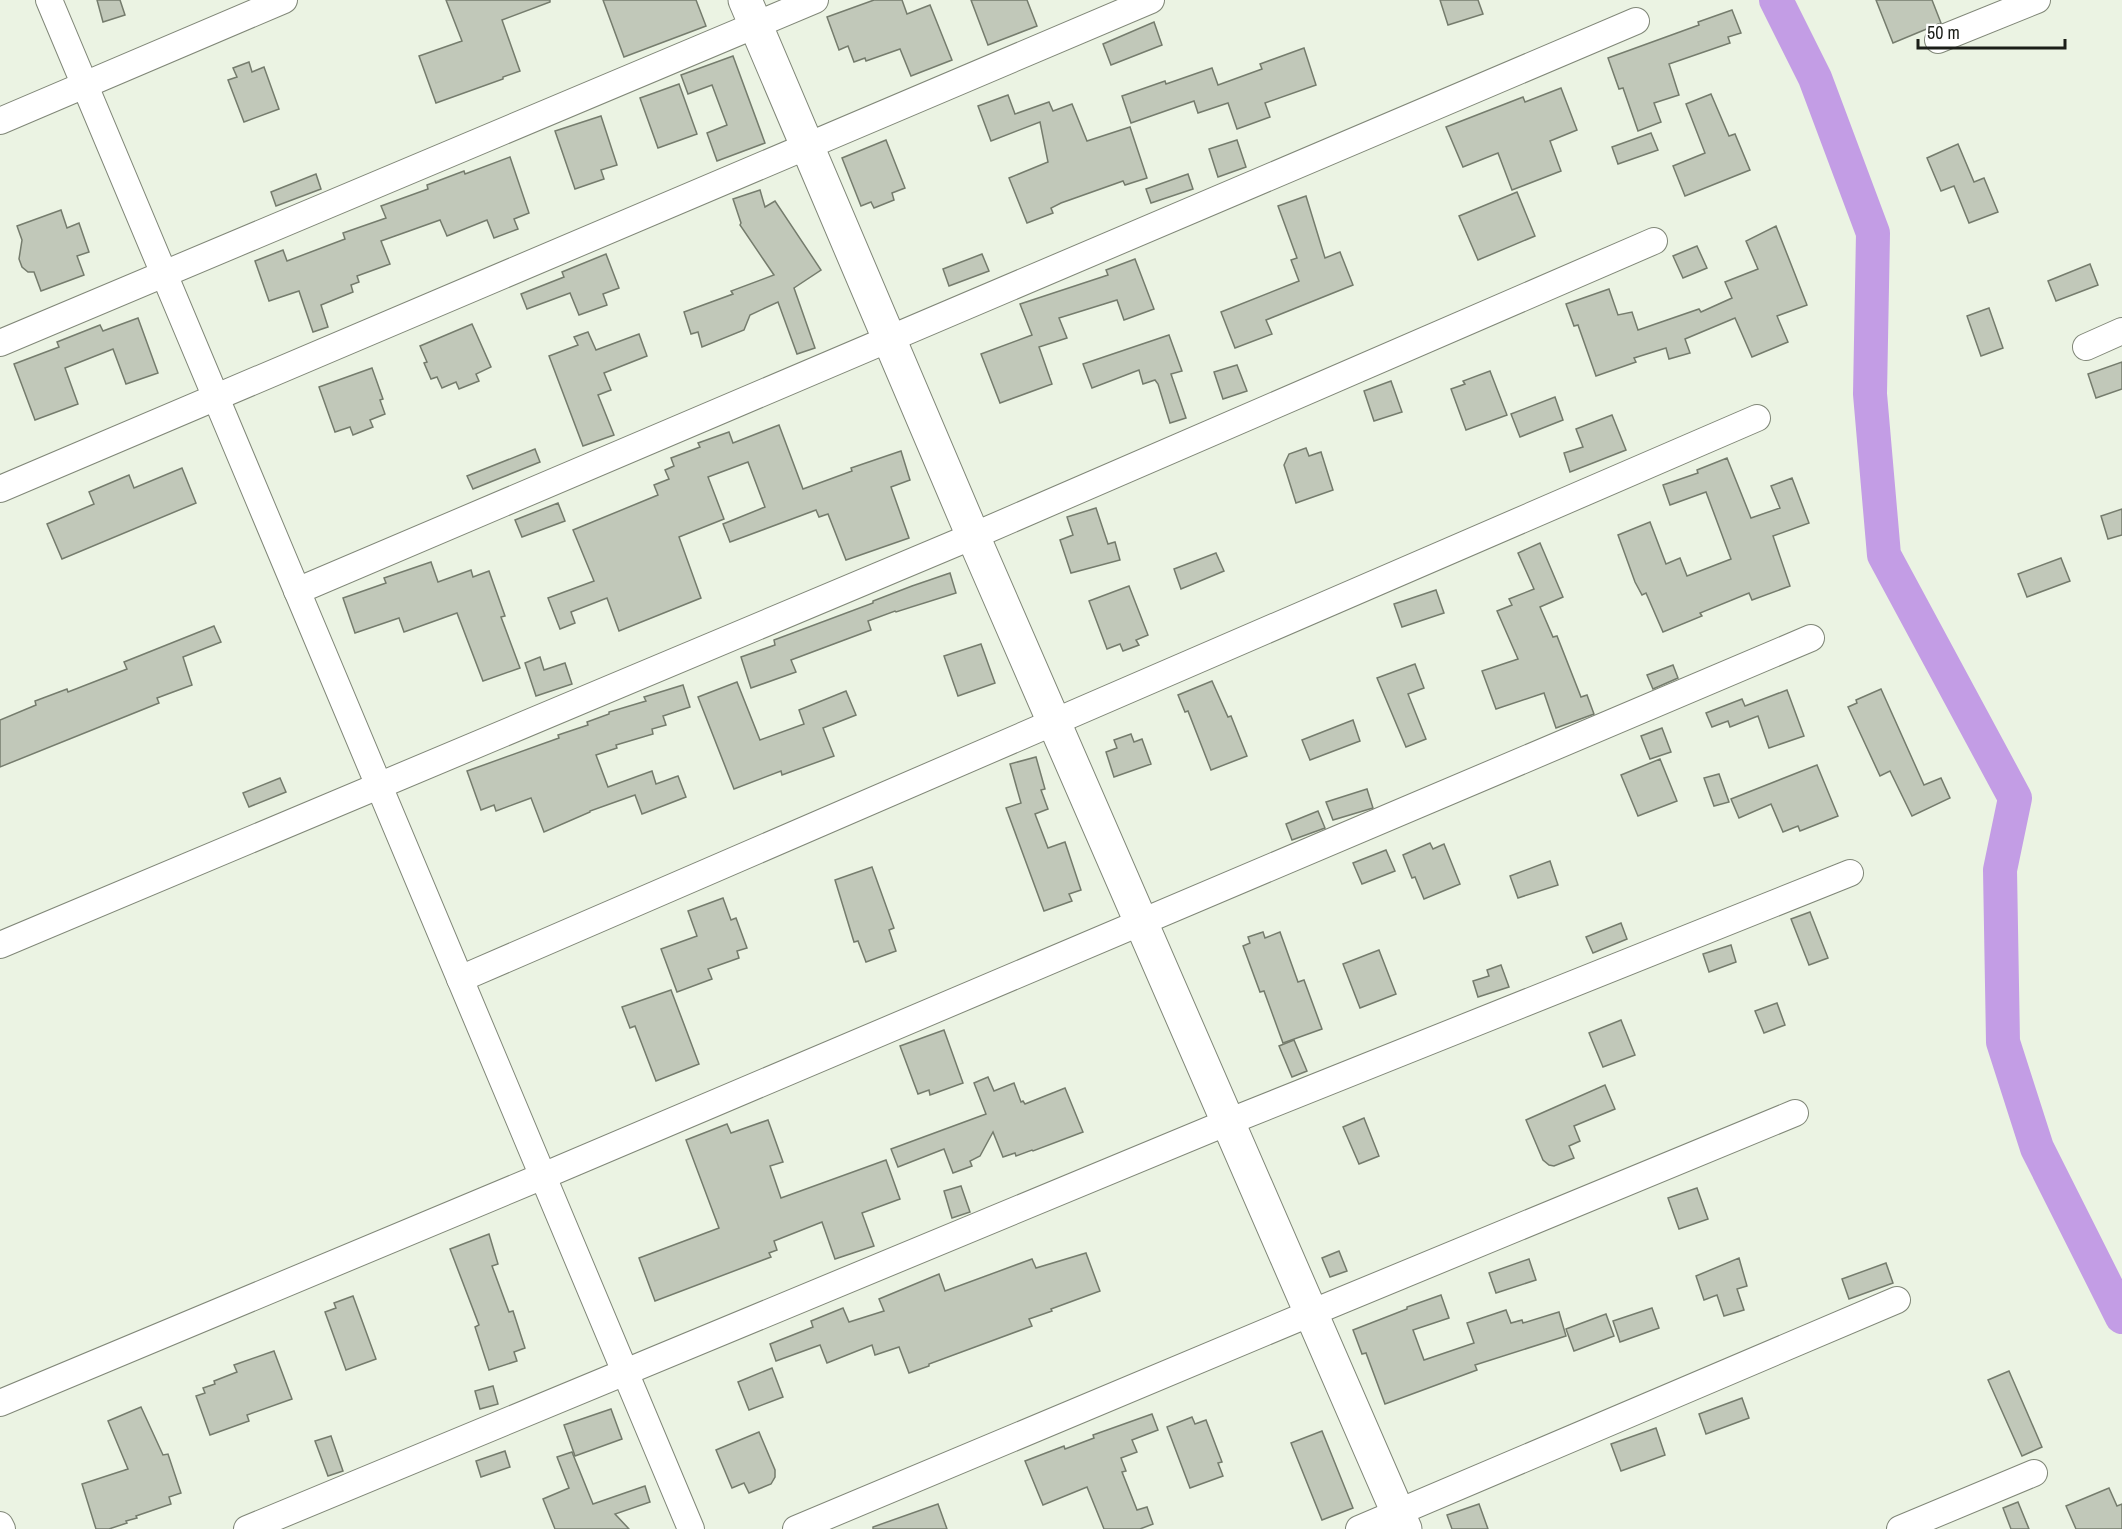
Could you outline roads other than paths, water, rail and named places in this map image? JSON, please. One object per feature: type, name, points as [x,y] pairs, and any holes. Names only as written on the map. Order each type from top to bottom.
[{"type":"main road","points":[[751,13],[973,536],[1402,1521]]},
{"type":"street","points":[[49,0],[691,1529]]},
{"type":"street","points":[[0,121],[284,0]]},
{"type":"street","points":[[0,343],[164,273],[751,13],[815,0]]},
{"type":"street","points":[[0,489],[1151,0]]},
{"type":"street","points":[[1938,40],[2037,0]]},
{"type":"street","points":[[297,591],[1636,21]]},
{"type":"street","points":[[0,945],[973,536],[1654,241]]},
{"type":"street","points":[[2086,347],[2122,332]]},
{"type":"street","points":[[460,979],[1757,418]]},
{"type":"street","points":[[0,1403],[543,1176],[1811,638]]},
{"type":"street","points":[[247,1529],[1228,1122],[1850,873]]},
{"type":"street","points":[[796,1529],[1795,1113]]},
{"type":"street","points":[[1359,1529],[1402,1521],[1897,1300]]},
{"type":"street","points":[[1900,1529],[2034,1473]]},
{"type":"street","points":[[0,1525],[2,1529]]},
{"type":"waterway","points":[[1776,0],[1815,78],[1873,233],[1870,394],[1884,555],[2015,798],[2000,870],[2003,1042],[2037,1148],[2122,1317]]}]
